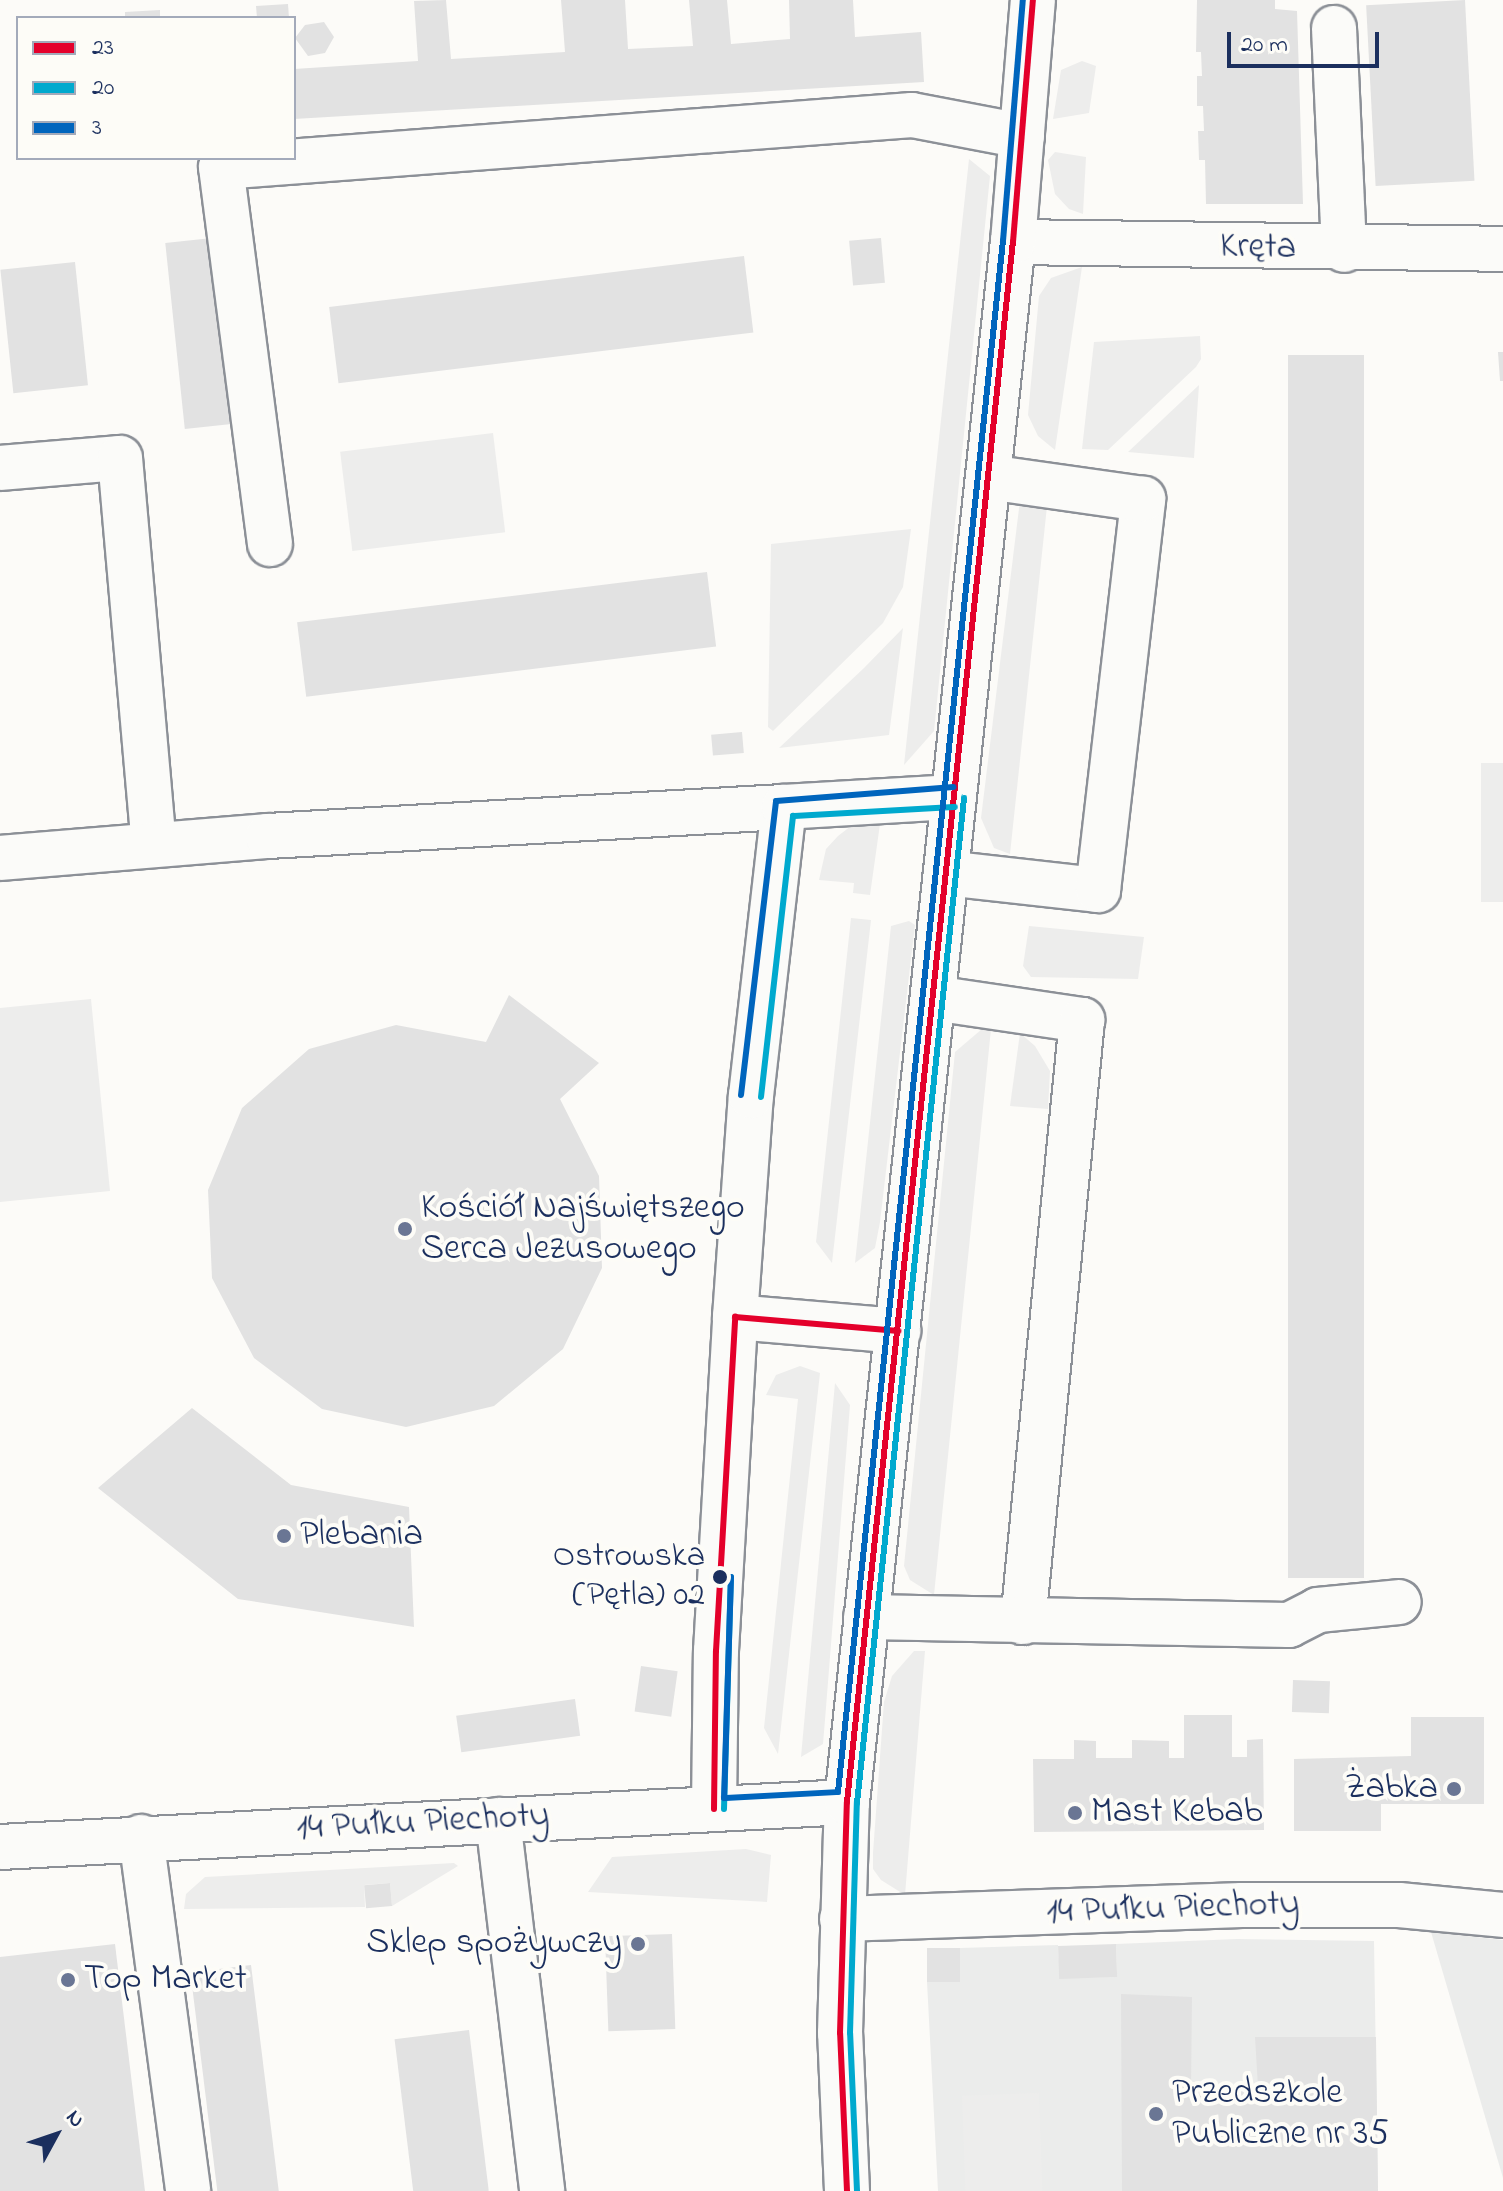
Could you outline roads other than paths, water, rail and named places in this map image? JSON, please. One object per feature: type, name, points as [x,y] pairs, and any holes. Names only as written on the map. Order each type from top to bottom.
[{"type":"street","points":[[847,2191],[842,1919],[847,1802],[989,477],[1033,0]]},
{"type":"street","points":[[1334,28],[1344,250]]},
{"type":"street","points":[[270,544],[221,167],[912,115],[1022,136]]},
{"type":"street","name":"Kręta","points":[[1013,242],[1344,250],[1503,249]]},
{"type":"street","points":[[0,468],[120,458],[154,844]]},
{"type":"street","points":[[946,873],[1098,890],[1143,499],[989,477]]},
{"type":"street","points":[[0,858],[154,844],[954,797]]},
{"type":"street","points":[[714,1809],[716,1651],[735,1317],[751,1096],[784,807]]},
{"type":"street","points":[[933,998],[1082,1020],[1023,1622]]},
{"type":"street","points":[[735,1317],[898,1331]]},
{"type":"street","points":[[866,1617],[1289,1625],[1318,1610],[1399,1602]]},
{"type":"street","name":"14 Pułku Piechoty","points":[[0,1847],[141,1837],[847,1802]]},
{"type":"street","points":[[498,1820],[542,2191]]},
{"type":"street","points":[[141,1837],[188,2191]]},
{"type":"street","name":"14 Pułku Piechoty","points":[[842,1919],[1242,1905],[1399,1905],[1503,1915]]},
{"type":"place","name":"Kościół Najświętszego Serca Jezusowego","points":[[405,1229]]},
{"type":"place","name":"Plebania","points":[[284,1536]]},
{"type":"place","name":"Ostrowska (Pętla) 02","points":[[720,1577]]},
{"type":"place","name":"Żabka","points":[[1454,1789]]},
{"type":"place","name":"Mast Kebab","points":[[1075,1813]]},
{"type":"place","name":"Sklep spożywczy","points":[[638,1944]]},
{"type":"place","name":"Top Market","points":[[68,1980]]},
{"type":"place","name":"Przedszkole Publiczne nr 35","points":[[1156,2114]]}]
